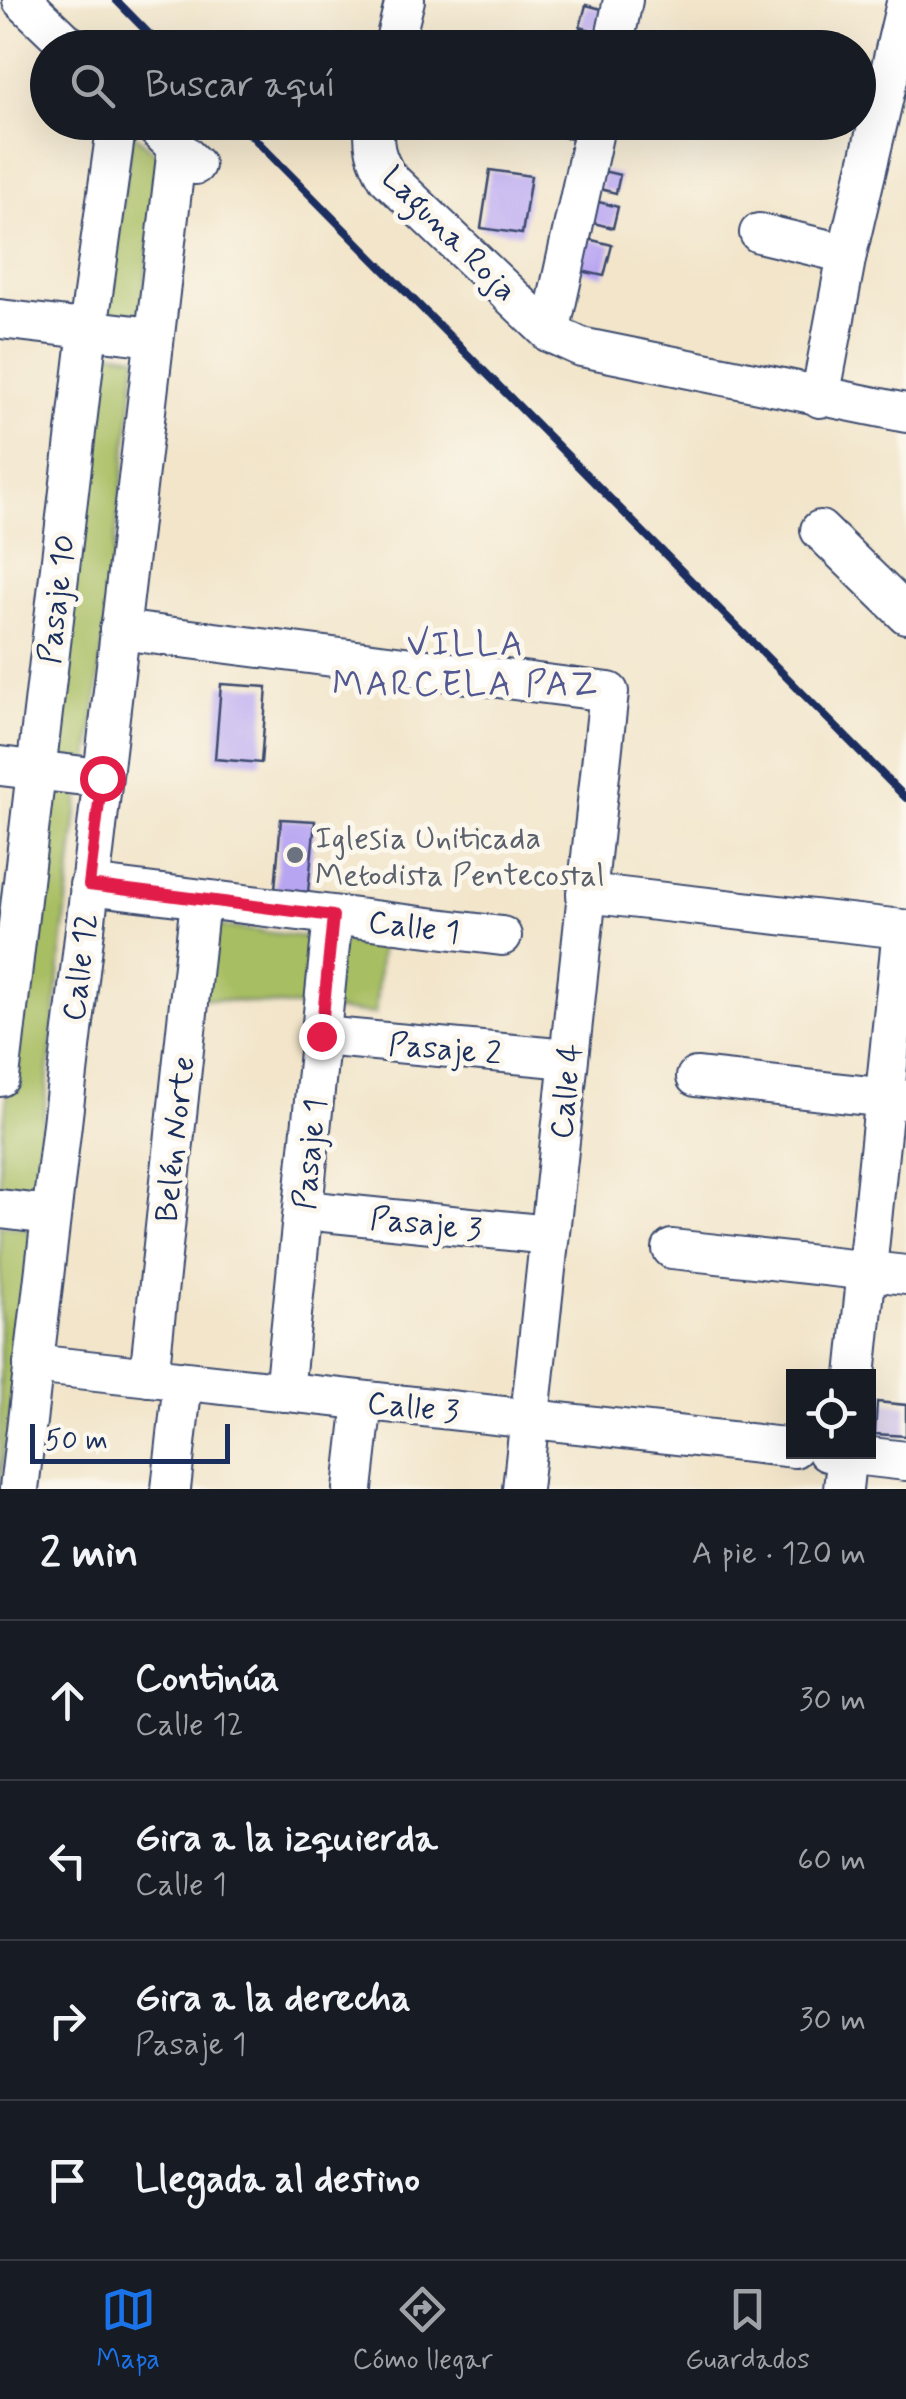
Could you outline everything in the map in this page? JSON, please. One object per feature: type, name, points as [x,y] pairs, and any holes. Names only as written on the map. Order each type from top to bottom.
[{"type":"street","points":[[22,0],[53,30]]},
{"type":"street","points":[[398,30],[405,0]]},
{"type":"street","points":[[616,30],[623,0]]},
{"type":"street","points":[[876,83],[906,3]]},
{"type":"street","name":"Pasaje 10","points":[[0,1077],[18,768],[88,330],[114,140]]},
{"type":"street","name":"Laguna Roja","points":[[372,140],[377,160],[388,177],[550,333]]},
{"type":"street","points":[[592,140],[550,333],[581,347],[906,413]]},
{"type":"street","points":[[820,398],[848,254],[865,140]]},
{"type":"street","name":"Calle 12","points":[[18,1489],[176,147]]},
{"type":"street","points":[[759,233],[848,254]]},
{"type":"street","points":[[0,319],[153,338]]},
{"type":"street","points":[[820,530],[906,614]]},
{"type":"street","name":"Calle 4","points":[[118,630],[609,692],[522,1489]]},
{"type":"street","points":[[18,768],[102,778]]},
{"type":"street","name":"Calle 1","points":[[89,885],[502,936]]},
{"type":"street","points":[[586,892],[902,929],[896,1099],[868,1270],[857,1369]]},
{"type":"street","name":"Belén Norte","points":[[171,1489],[166,1379],[200,900]]},
{"type":"street","name":"Pasaje 1","points":[[284,1392],[333,916]]},
{"type":"street","name":"Pasaje 2","points":[[321,1036],[568,1060]]},
{"type":"street","points":[[696,1077],[896,1099]]},
{"type":"street","points":[[0,1209],[50,1215]]},
{"type":"street","name":"Pasaje 3","points":[[304,1210],[549,1235]]},
{"type":"street","points":[[672,1249],[906,1275]]},
{"type":"street","name":"Calle 3","points":[[33,1364],[786,1447]]},
{"type":"street","points":[[354,1489],[363,1401]]},
{"type":"street","points":[[841,1461],[906,1460]]},
{"type":"green space","points":[[131,140],[140,140],[161,157],[139,327],[106,321]]},
{"type":"green space","points":[[103,351],[137,356],[89,762],[51,755]]},
{"type":"green space","points":[[45,787],[79,794],[35,1194],[0,1188],[0,1152]]},
{"type":"green space","points":[[207,925],[381,946],[375,1014],[200,998]]},
{"type":"green space","points":[[0,1225],[33,1230],[0,1489]]},
{"type":"building","points":[[586,5],[609,11],[604,30],[580,27]]},
{"type":"building","points":[[490,170],[531,176],[522,234],[481,228]]},
{"type":"building","points":[[603,171],[620,175],[616,193],[600,189]]},
{"type":"building","points":[[595,201],[618,207],[613,228],[590,222]]},
{"type":"building","points":[[584,238],[612,245],[604,276],[577,270]]},
{"type":"building","points":[[221,684],[267,687],[261,763],[215,759]]},
{"type":"building","name":"Iglesia Uniticada Metodista Pentecostal","points":[[281,819],[315,821],[308,892],[275,889]]},
{"type":"building","points":[[877,1402],[906,1405],[906,1436],[876,1434]]},
{"type":"railway","points":[[116,0],[145,30]]},
{"type":"railway","points":[[256,140],[906,798]]},
{"type":"place","name":"Iglesia Uniticada Metodista Pentecostal","points":[[295,855]]},
{"type":"district","name":"VILLA MARCELA PAZ","points":[[466,663]]},
{"type":"route","points":[[102,778],[89,885],[333,916],[321,1036]]}]
